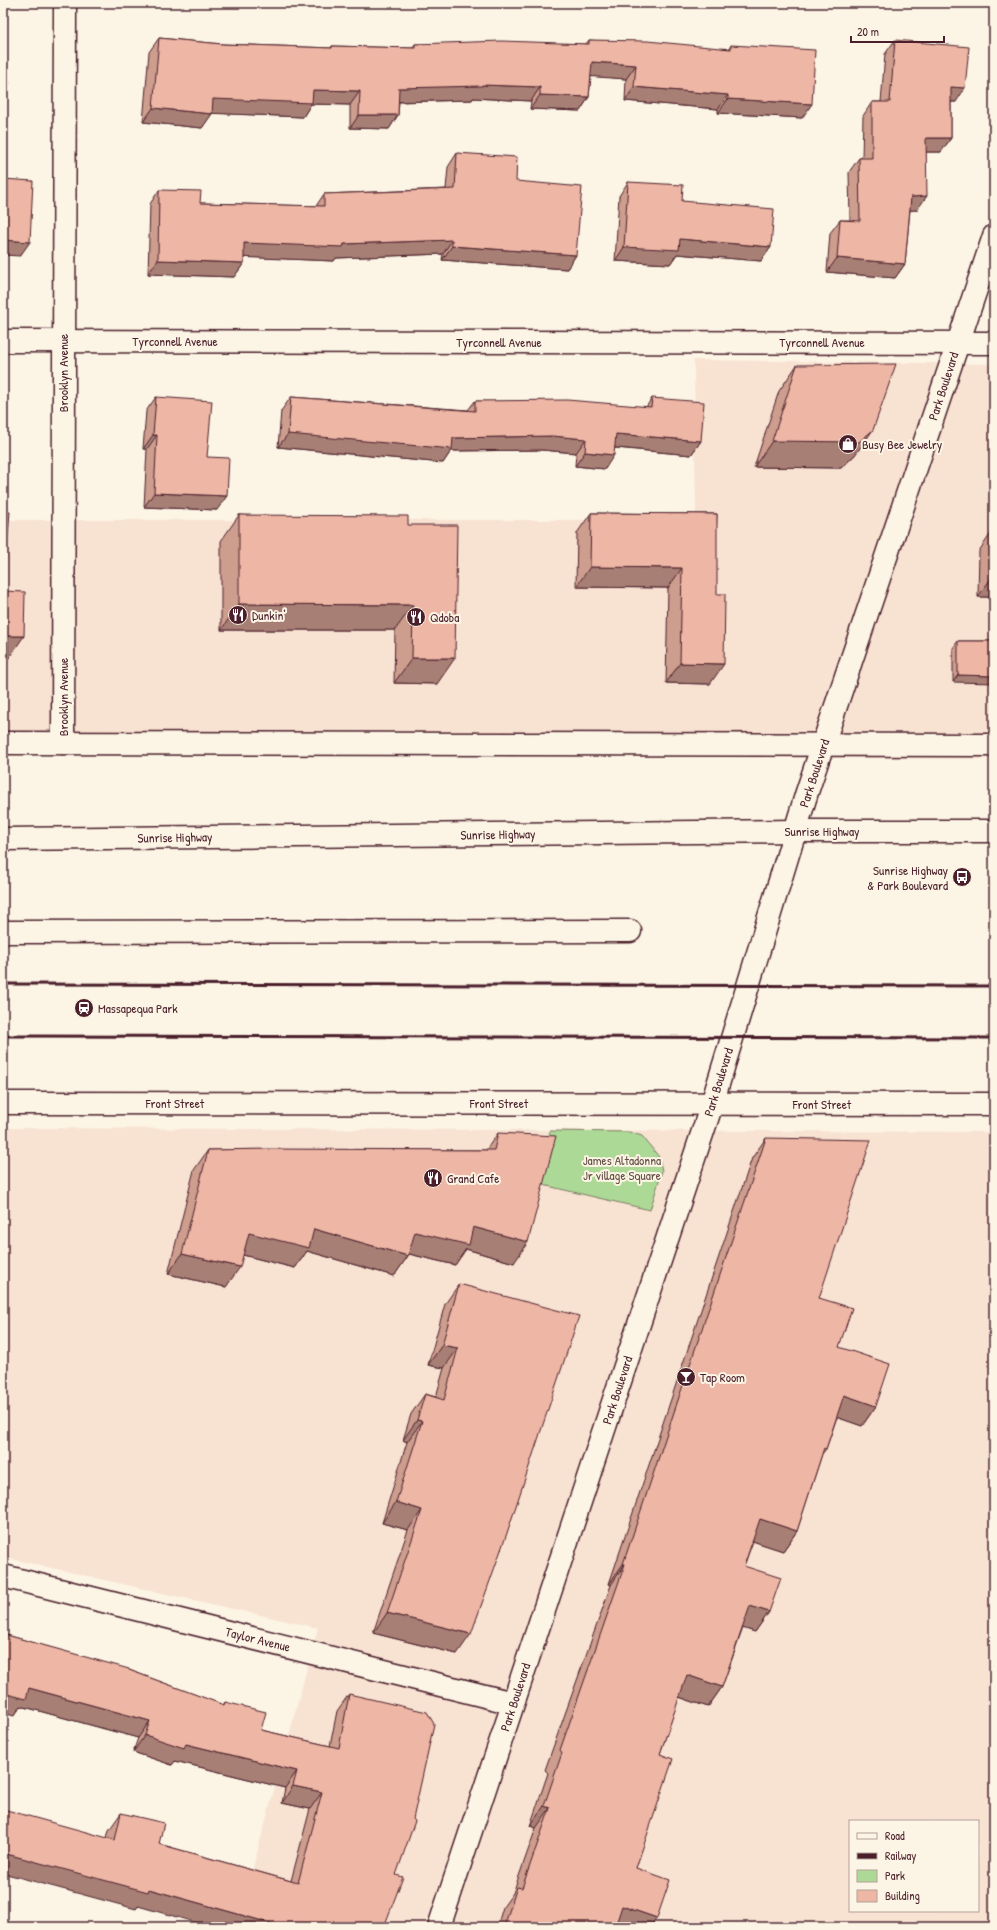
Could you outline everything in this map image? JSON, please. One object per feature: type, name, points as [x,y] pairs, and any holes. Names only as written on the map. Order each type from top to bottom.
[{"type":"main road","name":"Brooklyn Avenue","points":[[63,743],[65,3]]},
{"type":"main road","name":"Park Boulevard","points":[[439,1927],[712,1104],[795,831],[823,745],[994,236]]},
{"type":"main road","name":"Tyrconnell Avenue","points":[[3,341],[994,343]]},
{"type":"main road","points":[[3,743],[994,745]]},
{"type":"main road","name":"Sunrise Highway","points":[[3,839],[795,831],[994,831]]},
{"type":"main road","points":[[3,932],[630,931]]},
{"type":"main road","name":"Front Street","points":[[3,1103],[994,1104]]},
{"type":"main road","name":"Taylor Avenue","points":[[3,1576],[513,1703]]},
{"type":"shaded area","points":[[694,360],[994,364],[994,759],[3,752],[3,520],[696,520]]},
{"type":"shaded area","points":[[3,1128],[994,1132],[994,1927],[237,1927],[318,1628],[3,1557]]},
{"type":"green space","name":"James Altadonna Jr village Square","points":[[550,1131],[629,1132],[642,1136],[659,1157],[662,1171],[650,1210],[539,1184]]},
{"type":"building","points":[[159,38],[222,44],[332,48],[332,46],[415,48],[415,44],[501,41],[589,44],[589,40],[647,41],[731,49],[731,45],[815,50],[812,104],[728,99],[728,95],[634,87],[636,65],[592,62],[589,97],[540,95],[540,87],[482,85],[399,88],[398,115],[359,115],[360,91],[313,90],[312,103],[213,99],[212,114],[153,108]]},
{"type":"building","points":[[3,40],[9,84],[3,85]]},
{"type":"building","points":[[895,40],[969,47],[965,88],[951,87],[951,138],[926,138],[927,196],[911,197],[905,264],[837,258],[840,220],[860,221],[859,158],[872,158],[872,102],[890,102]]},
{"type":"building","points":[[457,153],[517,157],[516,181],[582,187],[576,255],[452,246],[452,240],[344,244],[343,247],[244,243],[244,263],[158,260],[159,190],[201,191],[200,203],[324,206],[324,194],[455,189]]},
{"type":"building","points":[[3,179],[33,181],[30,242],[3,240]]},
{"type":"building","points":[[628,182],[683,185],[682,201],[774,209],[771,247],[680,239],[679,250],[624,247]]},
{"type":"building","points":[[896,364],[873,430],[859,442],[772,441],[797,365]]},
{"type":"building","points":[[156,397],[212,401],[207,457],[229,458],[227,496],[154,493],[157,435],[153,435]]},
{"type":"building","points":[[291,397],[475,411],[475,401],[567,400],[651,407],[652,398],[704,402],[701,441],[616,434],[614,455],[585,452],[586,439],[552,436],[453,438],[452,449],[288,434]]},
{"type":"building","points":[[3,400],[5,400],[3,425]]},
{"type":"building","points":[[3,512],[10,512],[3,591]]},
{"type":"building","points":[[591,513],[717,514],[717,594],[725,594],[724,664],[680,663],[682,568],[590,567]]},
{"type":"building","points":[[239,515],[408,516],[408,525],[457,525],[455,658],[412,658],[413,605],[239,604]]},
{"type":"building","points":[[3,591],[25,592],[24,636],[3,636]]},
{"type":"building","points":[[958,641],[994,641],[994,676],[958,675]]},
{"type":"building","points":[[498,1133],[556,1136],[528,1242],[473,1227],[469,1245],[415,1232],[408,1256],[314,1229],[309,1248],[249,1233],[240,1267],[182,1254],[208,1150],[494,1150]]},
{"type":"building","points":[[766,1138],[871,1140],[819,1298],[852,1308],[839,1347],[890,1364],[876,1406],[844,1395],[826,1449],[824,1448],[797,1531],[760,1519],[744,1566],[781,1578],[769,1612],[750,1606],[722,1687],[687,1675],[660,1754],[673,1759],[636,1868],[670,1880],[657,1918],[622,1906],[615,1927],[504,1927],[517,1887],[522,1888],[550,1808],[544,1806],[562,1753],[560,1750],[625,1564],[623,1564]]},
{"type":"building","points":[[459,1284],[579,1316],[507,1533],[471,1634],[387,1613],[422,1510],[396,1502],[422,1421],[417,1420],[425,1394],[444,1400],[458,1348],[442,1345]]},
{"type":"building","points":[[3,1634],[129,1669],[224,1705],[225,1702],[266,1712],[261,1730],[339,1748],[349,1694],[427,1712],[434,1724],[413,1819],[415,1821],[396,1875],[403,1877],[384,1927],[284,1927],[149,1889],[148,1892],[3,1853],[3,1809],[115,1840],[121,1813],[164,1823],[159,1844],[298,1883],[322,1792],[293,1786],[297,1771],[186,1744],[184,1748],[145,1735],[150,1721],[29,1688],[26,1699],[3,1693]]},
{"type":"railway","points":[[3,984],[994,986]]},
{"type":"railway","points":[[3,1036],[994,1038]]},
{"type":"place","name":"Busy Bee Jewelry","points":[[848,444]]},
{"type":"place","name":"Dunkin'","points":[[238,615]]},
{"type":"place","name":"Qdoba","points":[[416,617]]},
{"type":"place","name":"Sunrise Highway & Park Boulevard","points":[[962,877]]},
{"type":"place","name":"Massapequa Park","points":[[84,1008]]},
{"type":"place","name":"Grand Cafe","points":[[433,1178]]},
{"type":"place","name":"Tap Room","points":[[686,1377]]}]
